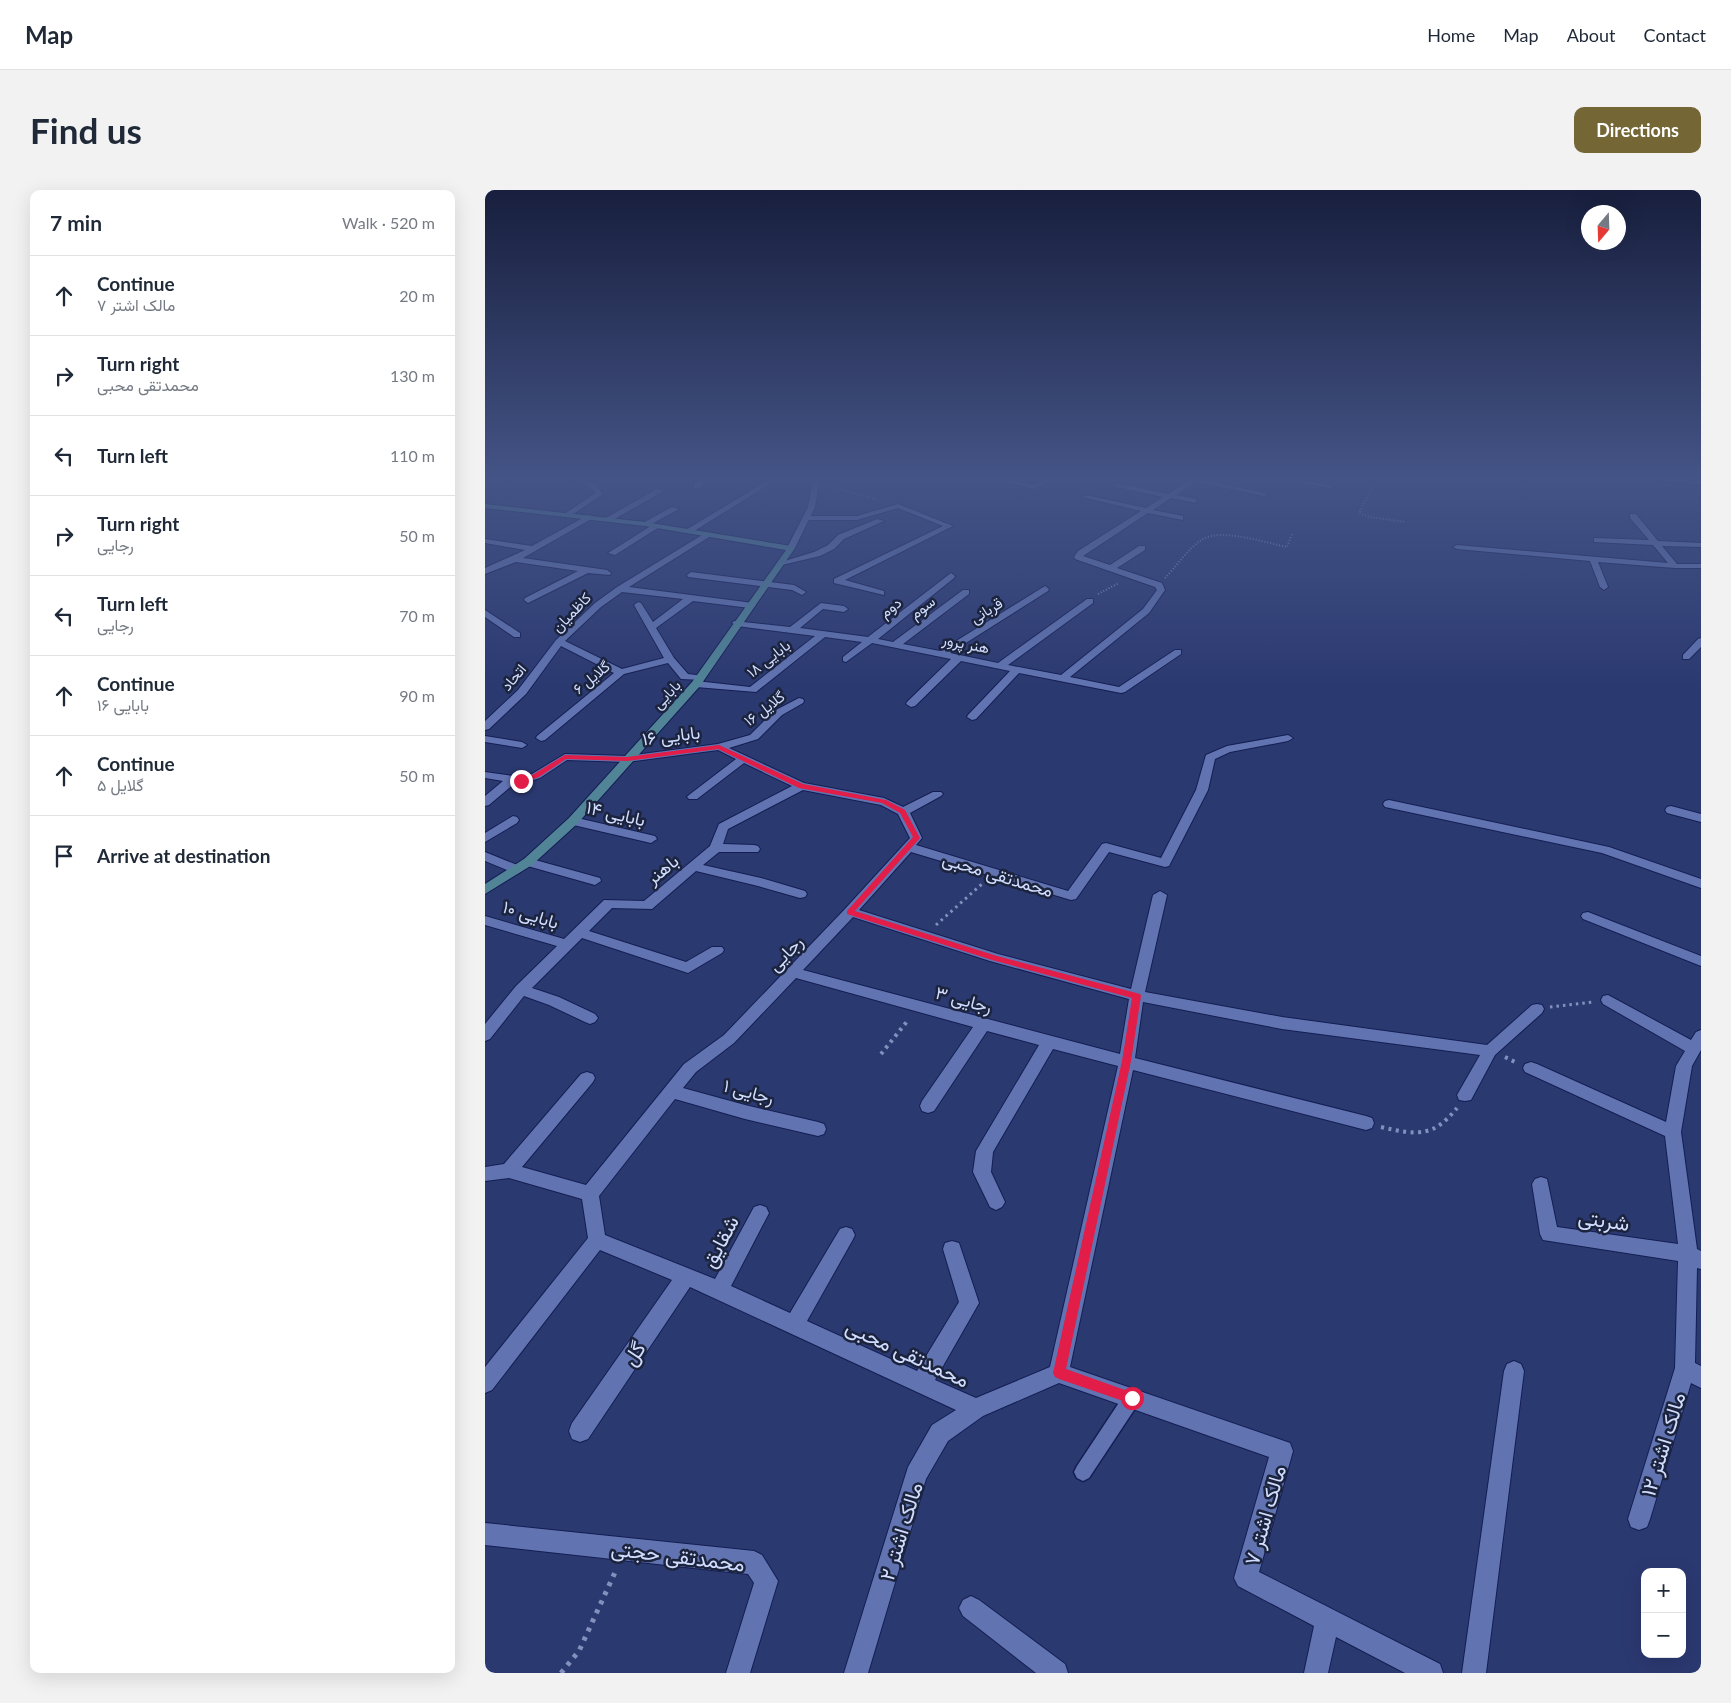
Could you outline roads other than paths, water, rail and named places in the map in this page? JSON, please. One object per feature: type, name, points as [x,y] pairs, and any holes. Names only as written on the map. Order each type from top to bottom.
[{"type":"main road","name":"بابایی","points":[[485,890],[528,862],[573,821],[698,681],[791,548]]},
{"type":"street","points":[[529,548],[534,549]]},
{"type":"street","points":[[612,552],[619,548]]},
{"type":"street","name":"کاظمیان","points":[[621,672],[559,642],[598,605],[619,589],[686,548]]},
{"type":"street","points":[[782,563],[817,554],[829,548]]},
{"type":"street","points":[[881,593],[837,580],[903,548]]},
{"type":"street","points":[[1063,678],[1146,611],[1161,590],[1159,585],[1078,557],[1088,548]]},
{"type":"street","points":[[1111,568],[1142,548]]},
{"type":"street","points":[[1471,548],[1675,566],[1701,566]]},
{"type":"street","points":[[1660,548],[1675,566]]},
{"type":"street","points":[[485,571],[534,549]]},
{"type":"street","points":[[515,559],[607,572]]},
{"type":"street","points":[[1593,559],[1604,586]]},
{"type":"street","points":[[485,564],[497,566]]},
{"type":"street","points":[[528,600],[587,570]]},
{"type":"street","points":[[691,576],[794,588],[802,592]]},
{"type":"street","name":"دوم","points":[[846,659],[951,576]]},
{"type":"street","points":[[619,589],[750,605]]},
{"type":"street","name":"قربانی","points":[[943,654],[1045,589]]},
{"type":"street","name":"سوم","points":[[895,645],[965,592]]},
{"type":"street","points":[[651,628],[691,598]]},
{"type":"street","points":[[1001,665],[1090,601]]},
{"type":"street","points":[[638,605],[670,659],[685,676],[698,681]]},
{"type":"street","points":[[792,630],[821,606],[844,609]]},
{"type":"street","points":[[485,613],[517,635]]},
{"type":"street","name":"هنر پرور","points":[[737,623],[870,640],[1121,690],[1178,652]]},
{"type":"street","name":"بابایی ۱۸","points":[[698,681],[752,690],[823,634]]},
{"type":"street","points":[[1686,657],[1701,641]]},
{"type":"street","name":"اتحاد","points":[[485,727],[522,692],[559,642]]},
{"type":"street","points":[[911,704],[959,657]]},
{"type":"street","name":"گلایل ۶","points":[[541,738],[621,672],[670,659]]},
{"type":"street","points":[[972,718],[1018,668]]},
{"type":"street","name":"گلایل ۱۶","points":[[719,747],[754,737],[778,713],[799,701]]},
{"type":"street","name":"محمدتقی محبی","points":[[908,847],[1071,896],[1106,847],[1165,863],[1203,790],[1209,757],[1227,749],[1288,738]]},
{"type":"street","points":[[485,739],[522,745]]},
{"type":"street","name":"بابایی ۱۶","points":[[512,780],[521,781],[536,776],[565,757],[627,759],[719,747],[801,786]]},
{"type":"street","points":[[693,797],[743,758]]},
{"type":"street","points":[[485,775],[512,780]]},
{"type":"street","points":[[485,802],[512,780]]},
{"type":"street","points":[[801,786],[884,802],[903,812],[916,838],[908,847]]},
{"type":"street","name":"باهنر","points":[[485,1035],[521,990],[565,944],[609,903],[647,906],[715,848],[723,827],[801,786]]},
{"type":"street","points":[[903,812],[937,794]]},
{"type":"street","points":[[1389,804],[1605,850],[1701,884]]},
{"type":"street","points":[[1671,810],[1701,818]]},
{"type":"street","points":[[485,838],[513,820]]},
{"type":"street","name":"بابایی ۱۴","points":[[573,821],[651,839]]},
{"type":"street","name":"رجایی","points":[[590,1194],[690,1068],[729,1039],[850,912],[908,847]]},
{"type":"street","points":[[715,848],[754,849]]},
{"type":"street","points":[[485,856],[517,870]]},
{"type":"street","points":[[528,862],[595,881]]},
{"type":"street","points":[[695,867],[761,882],[800,894]]},
{"type":"street","points":[[1059,1373],[1127,1061],[1137,996],[1160,895]]},
{"type":"street","points":[[850,912],[995,958],[1137,996],[1281,1023],[1490,1051]]},
{"type":"street","points":[[1588,916],[1701,961]]},
{"type":"street","name":"بابایی ۱۰","points":[[485,920],[565,944]]},
{"type":"street","points":[[579,932],[688,968],[717,950]]},
{"type":"street","name":"رجایی ۳","points":[[793,972],[1049,1042],[1366,1123]]},
{"type":"street","points":[[521,990],[554,1001],[590,1018]]},
{"type":"street","points":[[1608,1000],[1698,1043]]},
{"type":"street","points":[[1465,1095],[1490,1051],[1537,1009]]},
{"type":"street","points":[[928,1106],[983,1024]]},
{"type":"street","points":[[996,1202],[982,1172],[985,1151],[1049,1042]]},
{"type":"street","name":"مالک اشتر ۱۲","points":[[1639,1520],[1693,1373],[1695,1258],[1673,1132],[1684,1066],[1698,1043]]},
{"type":"street","points":[[1531,1068],[1673,1132]]},
{"type":"street","points":[[509,1171],[587,1078]]},
{"type":"street","name":"رجایی ۱","points":[[671,1091],[745,1112],[818,1129]]},
{"type":"street","points":[[485,1174],[509,1171],[590,1194],[597,1240],[485,1383]]},
{"type":"street","name":"شربتی","points":[[1541,1184],[1549,1234],[1695,1258]]},
{"type":"street","name":"شقایق","points":[[719,1290],[760,1213]]},
{"type":"street","points":[[794,1325],[846,1235]]},
{"type":"street","name":"محمدتقی محبی","points":[[597,1240],[719,1290],[976,1410],[1059,1373]]},
{"type":"street","points":[[921,1384],[969,1303],[952,1249]]},
{"type":"street","name":"گل","points":[[580,1431],[686,1276]]},
{"type":"street","points":[[1474,1673],[1514,1371]]},
{"type":"street","name":"مالک اشتر ۷","points":[[1059,1373],[1282,1451],[1246,1578],[1431,1673]]},
{"type":"street","name":"مالک اشتر ۲","points":[[856,1673],[916,1475],[940,1433],[976,1410]]},
{"type":"street","name":"محمدتقی حجتی","points":[[485,1534],[754,1563],[767,1581],[738,1673]]},
{"type":"street","points":[[971,1608],[1056,1673]]},
{"type":"street","points":[[1316,1673],[1327,1620]]},
{"type":"lane","points":[[1083,1472],[1132,1398]]}]
